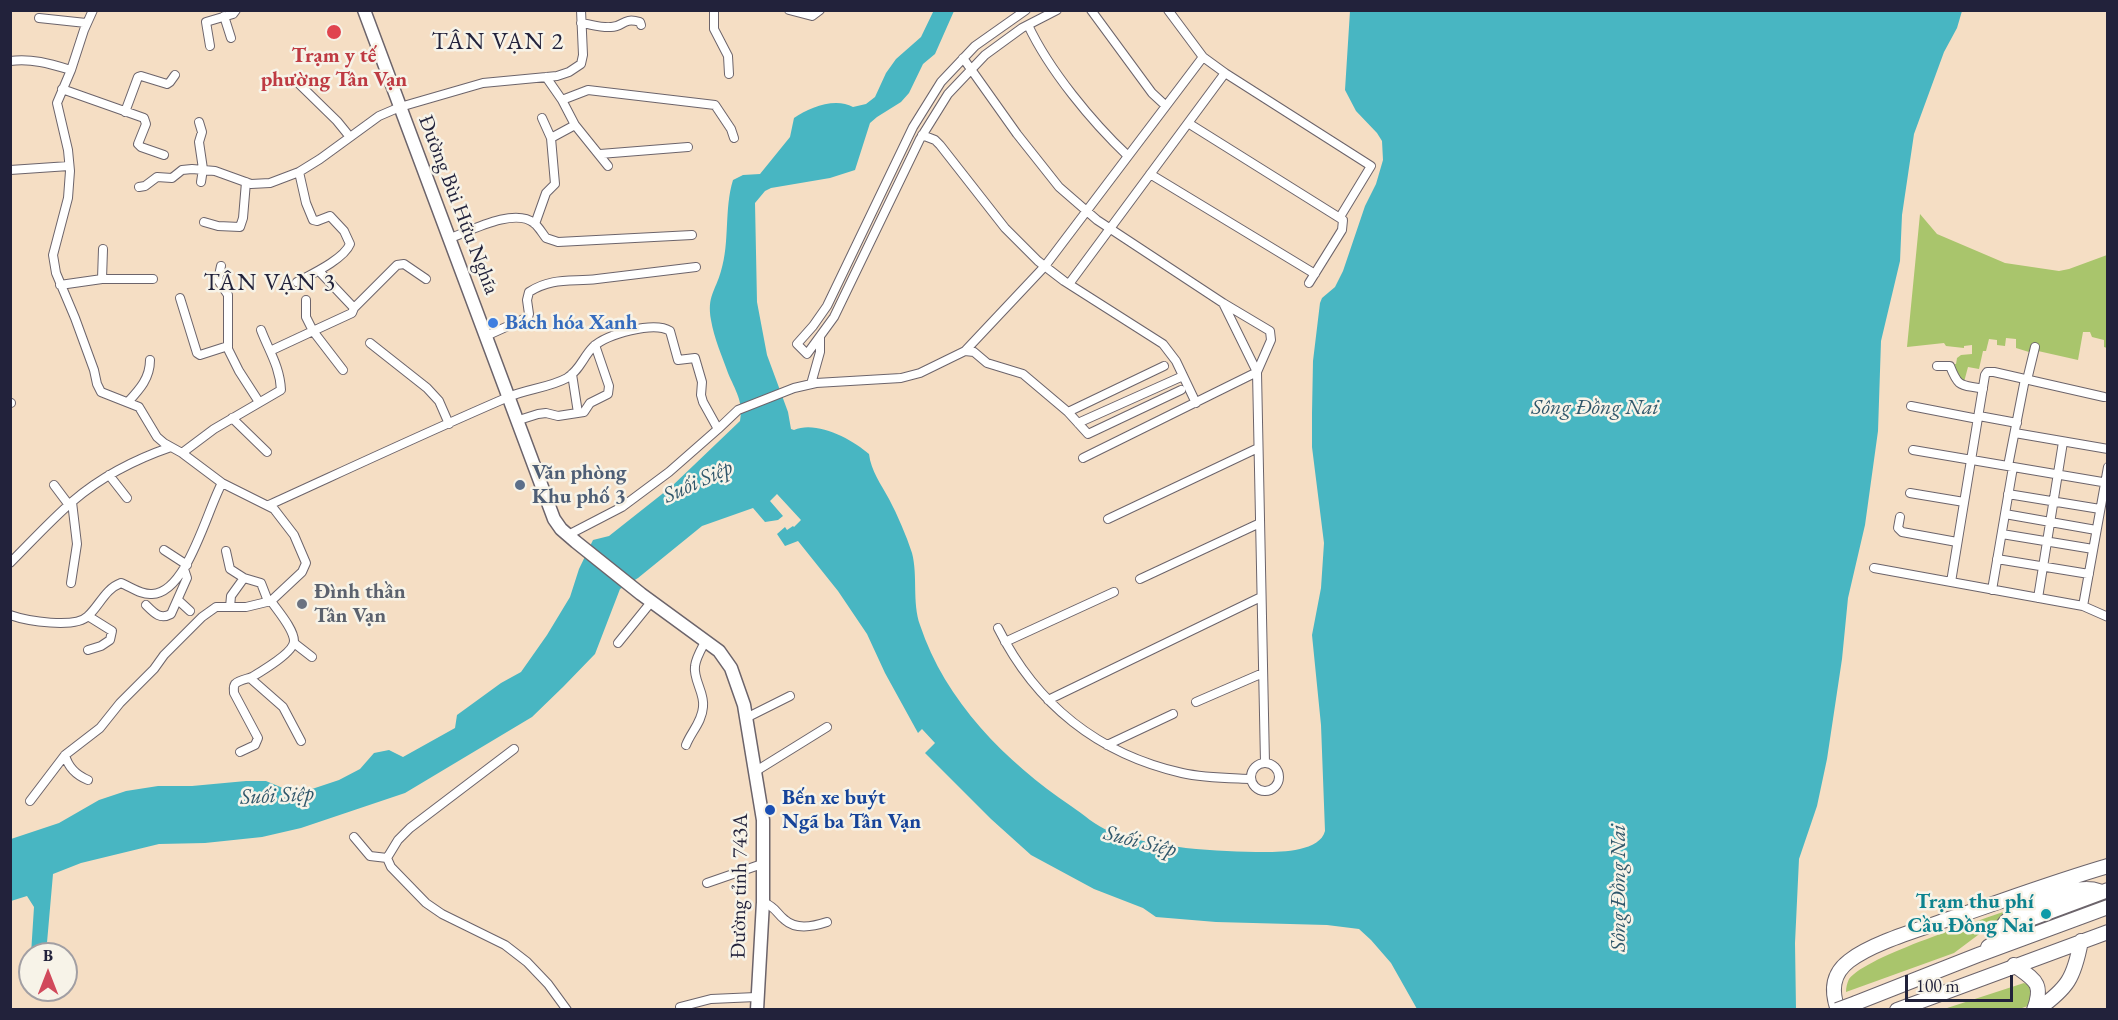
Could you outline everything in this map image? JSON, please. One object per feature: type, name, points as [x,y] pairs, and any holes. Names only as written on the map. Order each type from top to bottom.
[{"type":"highway","points":[[2108,866],[1909,933],[1882,943],[1848,961],[1836,975],[1833,986],[1837,1010],[2108,907]]},
{"type":"highway","points":[[1978,955],[1992,945],[2002,925],[2025,907],[2076,890],[2104,891]]},
{"type":"highway","points":[[1897,1010],[2108,932]]},
{"type":"highway","points":[[2085,940],[2108,944]]},
{"type":"highway","points":[[2035,1010],[2059,994],[2067,984],[2085,940]]},
{"type":"highway","points":[[2014,965],[2038,984],[2039,992],[2035,1010]]},
{"type":"main road","name":"Đường Bùi Hữu Nghĩa","points":[[364,10],[448,239],[519,420],[550,509],[561,529],[641,594]]},
{"type":"main road","name":"Đường tỉnh 743A","points":[[641,594],[719,651],[730,668],[744,705],[763,820],[763,902],[756,1003]]},
{"type":"street","points":[[30,801],[65,755],[100,728],[164,655],[202,617],[216,607],[246,607],[269,601],[302,572],[306,563],[294,536],[269,505],[222,483],[157,437],[139,407],[101,392],[98,388],[94,370],[75,318],[60,285],[53,255],[68,198],[69,166],[68,150],[57,103],[71,70],[86,23],[93,10]]},
{"type":"street","points":[[210,46],[206,22],[233,14],[236,10]]},
{"type":"street","points":[[139,187],[145,186],[157,177],[172,178],[182,170],[204,169],[246,182],[270,183],[299,172],[379,116],[400,107],[483,83],[546,77],[569,72],[581,63],[584,55],[580,23],[581,10]]},
{"type":"street","points":[[714,10],[714,29],[728,56],[729,74]]},
{"type":"street","points":[[789,10],[805,16],[812,16],[820,10]]},
{"type":"street","points":[[1022,11],[978,44],[944,77],[913,127],[827,306],[797,344],[807,354],[834,317],[922,135],[951,89],[985,55],[1028,25],[1057,10]]},
{"type":"street","points":[[1091,10],[1152,93],[1166,106]]},
{"type":"street","points":[[1168,10],[1203,57],[1371,166],[1340,217]]},
{"type":"street","points":[[224,16],[231,38]]},
{"type":"street","points":[[39,18],[86,23]]},
{"type":"street","points":[[580,23],[612,27],[631,20],[640,22],[641,25]]},
{"type":"street","points":[[1028,25],[1050,62],[1098,126],[1128,156]]},
{"type":"street","points":[[572,539],[622,507],[669,472],[738,410],[794,388],[811,384],[901,378],[920,373],[965,351],[1045,266],[1203,57]]},
{"type":"street","points":[[963,58],[1048,174],[1087,211],[1223,303],[1269,331],[1271,340],[1257,372],[1265,763]]},
{"type":"street","points":[[10,62],[29,60],[47,62],[71,70]]},
{"type":"street","points":[[1069,284],[1225,73]]},
{"type":"street","points":[[125,112],[138,77],[167,84],[175,75]]},
{"type":"street","points":[[546,77],[562,100],[574,125],[608,166]]},
{"type":"street","points":[[295,80],[350,137]]},
{"type":"street","points":[[62,89],[144,118],[147,121],[139,142],[141,147],[164,155]]},
{"type":"street","points":[[562,100],[588,90],[715,105],[731,129],[734,138]]},
{"type":"street","points":[[535,224],[546,193],[555,184],[551,138],[542,118]]},
{"type":"street","points":[[199,122],[202,132],[199,142],[204,169],[201,182]]},
{"type":"street","points":[[1188,123],[1343,220],[1342,230],[1309,283]]},
{"type":"street","points":[[551,138],[574,125]]},
{"type":"street","points":[[922,135],[935,140],[940,145],[1005,228],[1045,266],[1069,284],[1156,338],[1169,351],[1196,403]]},
{"type":"street","points":[[600,154],[688,147]]},
{"type":"street","points":[[10,170],[69,166]]},
{"type":"street","points":[[297,282],[319,271],[348,249],[350,240],[330,216],[314,220],[306,203],[299,172]]},
{"type":"street","points":[[1150,174],[1315,274]]},
{"type":"street","points":[[204,222],[218,226],[240,227],[246,182]]},
{"type":"street","points":[[448,239],[504,218],[518,218],[535,224],[546,238],[558,242],[692,235]]},
{"type":"street","points":[[102,279],[103,249]]},
{"type":"street","points":[[270,351],[352,312],[397,265],[404,264],[426,279]]},
{"type":"street","points":[[221,266],[218,280],[228,295],[228,346],[239,371],[259,402]]},
{"type":"street","points":[[486,336],[528,317],[529,292],[547,283],[592,280],[696,267]]},
{"type":"street","points":[[319,271],[354,308]]},
{"type":"street","points":[[60,285],[102,279],[153,279]]},
{"type":"street","points":[[838,283],[849,287]]},
{"type":"street","points":[[180,298],[197,353],[200,355],[228,346]]},
{"type":"street","points":[[306,300],[306,317],[312,331],[343,370]]},
{"type":"street","points":[[1223,303],[1257,372]]},
{"type":"street","points":[[269,505],[509,396],[562,380],[579,369],[595,345],[617,334],[654,326],[670,331],[678,360],[695,358],[702,382],[703,402],[718,429]]},
{"type":"street","points":[[182,453],[232,418],[281,390],[277,363],[261,330]]},
{"type":"street","points":[[811,384],[820,352],[820,338]]},
{"type":"street","points":[[370,343],[427,388],[439,401],[449,424]]},
{"type":"street","points":[[519,420],[546,413],[558,416],[584,412],[590,403],[608,394],[609,386],[595,345]]},
{"type":"street","points":[[1992,590],[2008,494],[2015,433],[2035,347]]},
{"type":"street","points":[[965,351],[974,352],[987,363],[1023,374],[1068,412],[1088,434],[1181,390]]},
{"type":"street","points":[[128,402],[150,374],[150,360]]},
{"type":"street","points":[[1068,412],[1164,366]]},
{"type":"street","points":[[1938,366],[1950,366],[1956,381],[1983,389]]},
{"type":"street","points":[[1083,458],[1257,372]]},
{"type":"street","points":[[1950,582],[1985,375],[1990,372],[2104,397]]},
{"type":"street","points":[[572,374],[578,413]]},
{"type":"street","points":[[1078,423],[1183,376]]},
{"type":"street","points":[[1911,406],[2017,423]]},
{"type":"street","points":[[232,418],[267,452]]},
{"type":"street","points":[[2015,433],[2108,449]]},
{"type":"street","points":[[2038,598],[2063,442]]},
{"type":"street","points":[[10,563],[71,503],[110,475],[171,447]]},
{"type":"street","points":[[1108,519],[1258,448]]},
{"type":"street","points":[[1913,450],[2106,483]]},
{"type":"street","points":[[2083,606],[2108,467]]},
{"type":"street","points":[[110,475],[128,498]]},
{"type":"street","points":[[10,615],[28,620],[81,621],[114,586],[121,583],[146,594],[162,593],[186,567],[207,521],[214,497],[222,483]]},
{"type":"street","points":[[54,485],[71,503],[77,544],[71,582]]},
{"type":"street","points":[[1910,493],[1964,502]]},
{"type":"street","points":[[2008,494],[2100,509]]},
{"type":"street","points":[[2005,514],[2097,530]]},
{"type":"street","points":[[1900,517],[1898,528],[1902,532],[1957,542]]},
{"type":"street","points":[[1140,579],[1260,523]]},
{"type":"street","points":[[2002,534],[2093,549]]},
{"type":"street","points":[[146,605],[158,616],[166,617],[171,614],[187,578],[186,567],[164,550]]},
{"type":"street","points":[[226,551],[230,569],[244,578],[263,584],[269,601],[289,627],[294,639],[289,651],[250,678],[237,682],[234,686],[234,693],[258,738],[255,745],[240,752]]},
{"type":"street","points":[[1997,560],[2089,574]]},
{"type":"street","points":[[1874,568],[2083,606],[2108,617]]},
{"type":"street","points":[[230,607],[231,596],[244,578]]},
{"type":"street","points":[[1005,642],[1114,592]]},
{"type":"street","points":[[1048,700],[1261,597]]},
{"type":"street","points":[[178,600],[190,611]]},
{"type":"street","points":[[618,643],[652,601]]},
{"type":"street","points":[[88,616],[112,631],[110,640],[88,650]]},
{"type":"street","points":[[998,628],[1024,674],[1048,700],[1064,716],[1107,745],[1151,764],[1182,773],[1210,777],[1250,778]]},
{"type":"street","points":[[686,746],[703,711],[702,696],[694,669],[696,659],[706,640]]},
{"type":"street","points":[[294,643],[312,657]]},
{"type":"street","points":[[1196,702],[1263,673]]},
{"type":"street","points":[[250,678],[283,707],[301,741]]},
{"type":"street","points":[[746,718],[790,696]]},
{"type":"street","points":[[1107,745],[1173,714]]},
{"type":"street","points":[[756,771],[827,727]]},
{"type":"street","points":[[387,858],[398,840],[410,828],[514,749]]},
{"type":"street","points":[[65,755],[67,763],[76,774],[88,780]]},
{"type":"street","points":[[1265,763],[1276,769],[1279,778],[1276,786],[1268,791],[1258,790],[1250,778],[1252,769],[1265,763]]},
{"type":"street","points":[[354,837],[370,856],[387,858]]},
{"type":"street","points":[[387,858],[391,867],[426,903],[442,914],[505,945],[527,962],[548,984],[567,1010]]},
{"type":"street","points":[[2091,871],[2108,860]]},
{"type":"street","points":[[707,883],[762,864]]},
{"type":"street","points":[[763,902],[778,911],[786,921],[795,924],[812,926],[827,922]]},
{"type":"street","points":[[680,1007],[711,999],[756,1003]]},
{"type":"green space","points":[[1920,214],[1937,234],[2005,263],[2059,271],[2107,255],[2107,348],[2104,347],[2104,340],[2092,337],[2090,332],[2083,332],[2078,360],[2016,348],[2016,339],[2006,338],[2005,346],[1997,345],[1997,340],[1989,339],[1986,351],[1983,351],[1979,369],[1968,367],[1964,382],[1959,381],[1953,364],[1956,364],[1957,358],[1961,355],[1972,354],[1972,345],[1964,346],[1964,348],[1946,346],[1944,343],[1907,347]]},
{"type":"green space","points":[[2014,908],[1954,953],[1846,992],[1849,979],[1878,960],[1926,939]]},
{"type":"green space","points":[[2024,983],[2031,986],[2033,1002],[2019,1009],[1941,1010]]},
{"type":"water","name":"Sông Đồng Nai","points":[[934,10],[954,11],[935,54],[923,64],[909,93],[901,102],[870,123],[855,170],[830,178],[771,188],[765,191],[755,203],[757,302],[767,355],[788,412],[791,429],[813,427],[823,429],[844,437],[869,454],[874,472],[896,512],[912,553],[918,616],[931,653],[962,704],[981,728],[1023,770],[1090,820],[1109,831],[1127,837],[1186,848],[1265,852],[1291,851],[1309,846],[1322,838],[1325,831],[1321,725],[1312,635],[1321,588],[1324,543],[1312,447],[1313,361],[1320,303],[1322,298],[1335,287],[1343,271],[1383,160],[1382,141],[1356,111],[1345,90],[1350,11],[1962,11],[1957,28],[1944,52],[1914,134],[1902,215],[1900,261],[1881,341],[1878,431],[1865,525],[1848,598],[1842,659],[1827,759],[1817,806],[1799,859],[1795,943],[1796,1009],[1417,1009],[1391,963],[1359,929],[1327,925],[1216,922],[1156,917],[1143,908],[1094,889],[1031,855],[925,753],[935,743],[922,729],[918,733],[885,673],[867,634],[838,591],[798,541],[785,546],[777,534],[785,527],[787,530],[794,527],[801,520],[777,494],[770,501],[783,516],[778,520],[765,522],[753,508],[702,526],[638,578],[620,589],[595,654],[532,717],[405,793],[301,828],[262,837],[205,843],[159,844],[81,863],[53,874],[47,942],[32,942],[34,907],[27,896],[11,901],[11,839],[59,823],[99,800],[126,791],[158,786],[266,781],[290,791],[306,791],[339,780],[360,769],[374,753],[389,750],[403,757],[455,728],[457,715],[501,683],[521,672],[570,597],[579,569],[593,540],[609,536],[671,487],[740,421],[740,402],[716,340],[710,312],[711,299],[724,260],[733,180],[743,175],[760,174],[790,137],[794,118],[800,114],[831,103],[853,107],[866,104],[875,97],[886,73],[896,59],[921,37]]},
{"type":"place","name":"Trạm y tế phường Tân Vạn","points":[[334,32]]},
{"type":"place","name":"Bách hóa Xanh","points":[[493,323]]},
{"type":"place","name":"Văn phòng Khu phố 3","points":[[520,485]]},
{"type":"place","name":"Đình thần Tân Vạn","points":[[302,604]]},
{"type":"place","name":"Bến xe buýt Ngã ba Tân Vạn","points":[[770,810]]},
{"type":"place","name":"Trạm thu phí Cầu Đồng Nai","points":[[2046,914]]},
{"type":"district","name":"TÂN VẠN 2","points":[[498,42]]},
{"type":"district","name":"TÂN VẠN 3","points":[[270,283]]},
{"type":"water label","name":"Suối Siệp","points":[[698,482]]},
{"type":"water label","name":"Suối Siệp","points":[[277,796]]},
{"type":"water label","name":"Suối Siệp","points":[[1140,842]]}]
